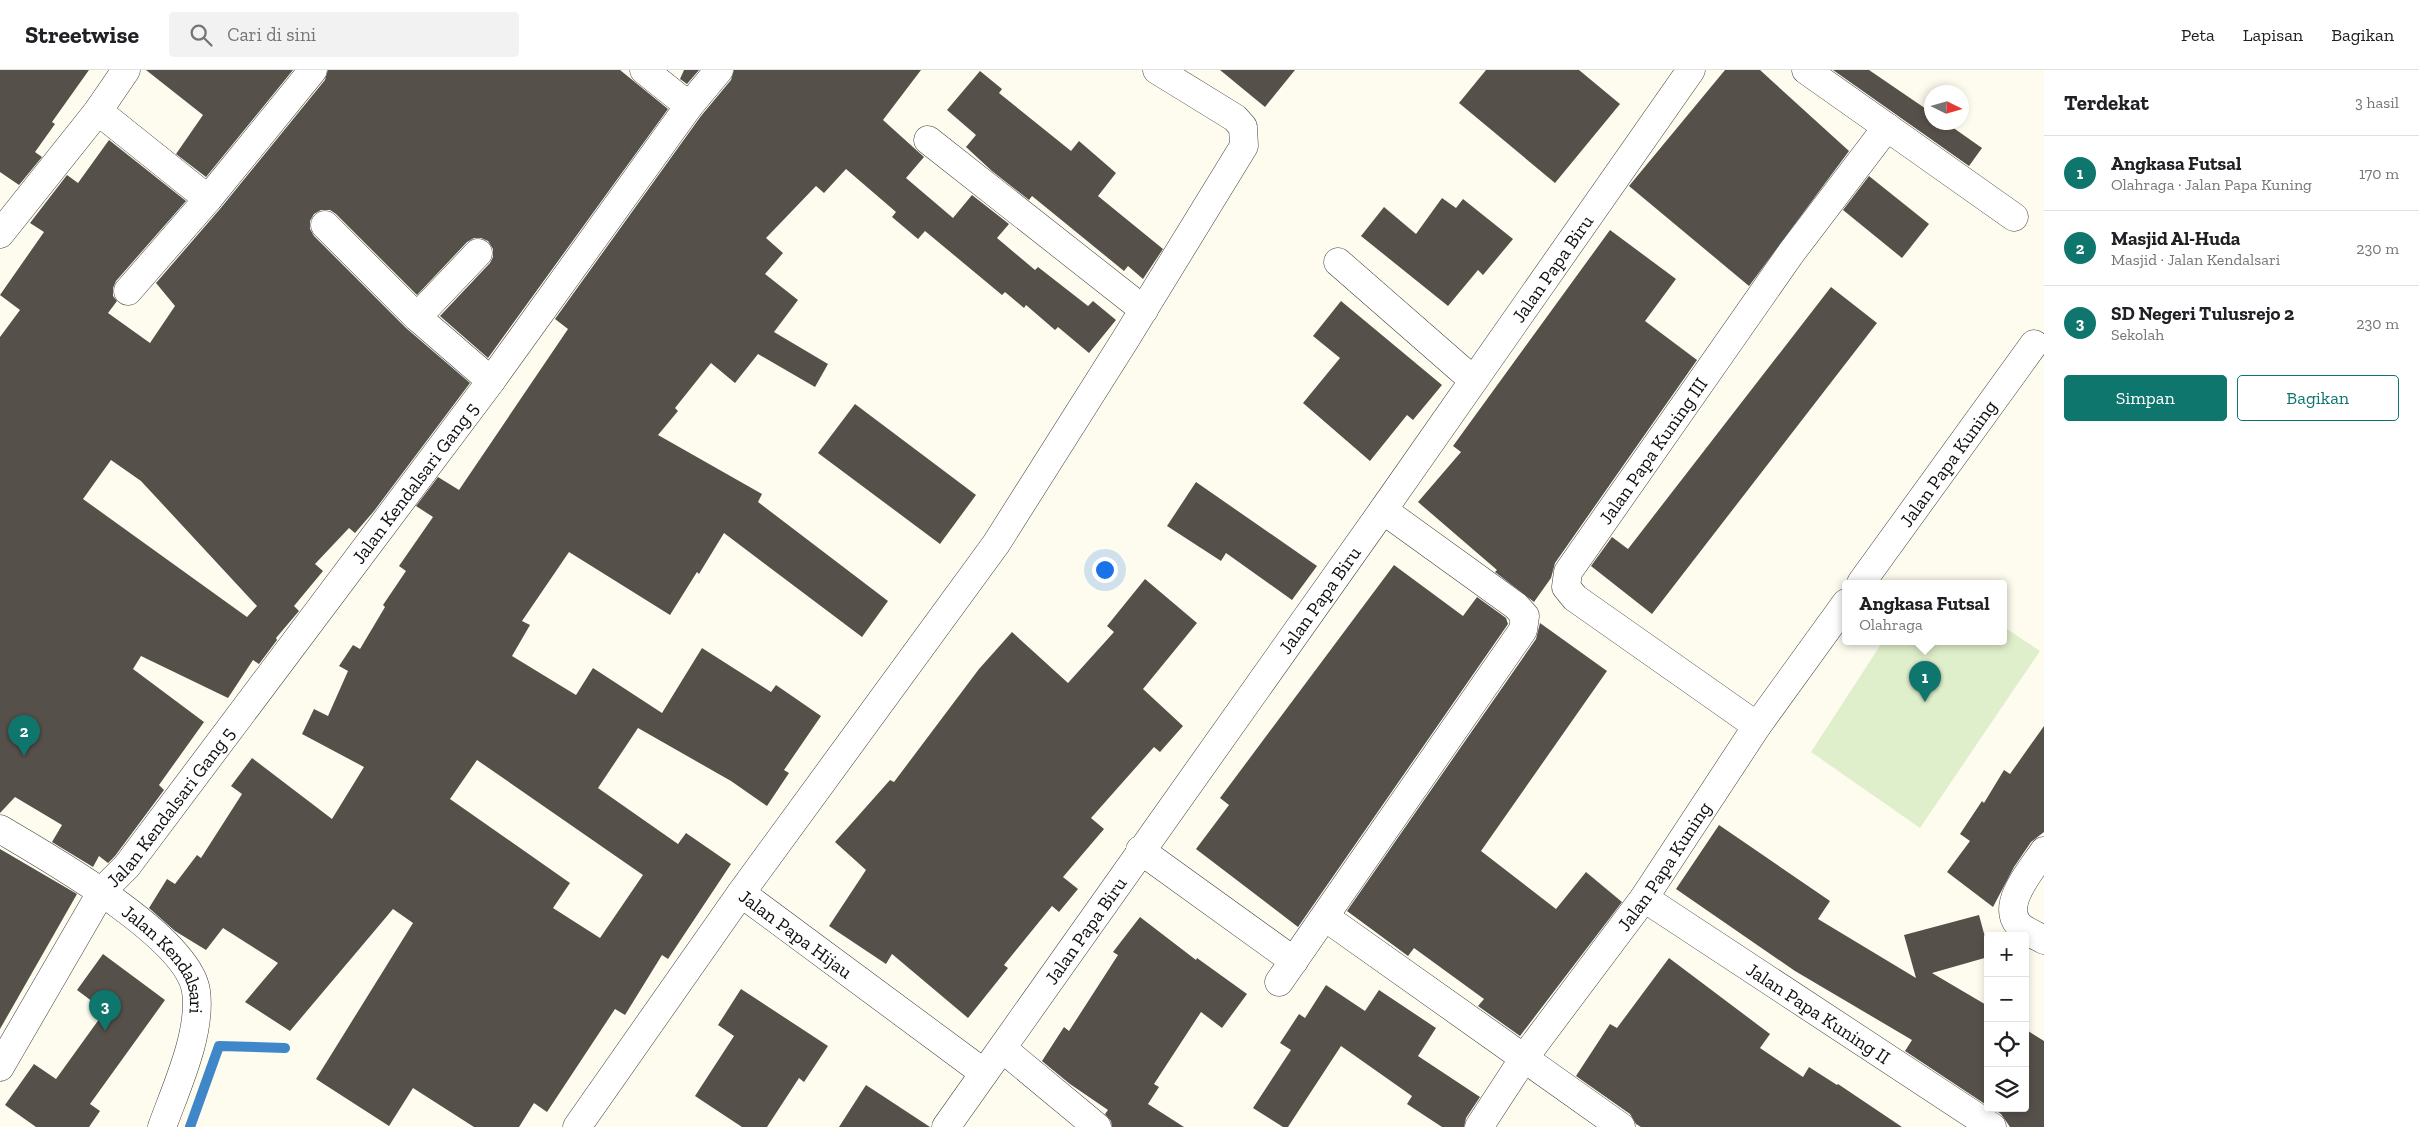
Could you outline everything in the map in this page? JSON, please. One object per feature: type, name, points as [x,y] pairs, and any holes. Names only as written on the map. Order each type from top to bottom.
[{"type":"street","points":[[4,218],[98,111],[126,70]]},
{"type":"street","points":[[128,291],[208,199],[313,70]]},
{"type":"street","points":[[644,70],[689,106]]},
{"type":"street","name":"Jalan Kendalsari Gang 5","points":[[0,1067],[102,891],[133,858],[490,381],[689,106],[719,70]]},
{"type":"street","points":[[741,893],[996,544],[1238,157],[1245,139],[1243,127],[1234,118],[1157,70]]},
{"type":"street","name":"Jalan Papa Biru","points":[[946,1127],[1003,1049],[1140,850],[1383,510],[1691,70]]},
{"type":"street","points":[[1806,70],[2014,217]]},
{"type":"street","points":[[98,111],[208,199]]},
{"type":"street","name":"Jalan Papa Kuning III","points":[[1757,726],[1576,598],[1566,587],[1568,572],[1791,253],[1887,127]]},
{"type":"street","points":[[928,140],[1144,310]]},
{"type":"street","points":[[325,225],[417,318],[490,381]]},
{"type":"street","points":[[417,318],[478,253]]},
{"type":"street","points":[[1338,262],[1473,380]]},
{"type":"street","name":"Jalan Papa Kuning","points":[[1863,580],[2034,344]]},
{"type":"street","points":[[1140,850],[1287,972],[1523,630],[1525,616],[1516,606],[1383,510]]},
{"type":"street","name":"Jalan Papa Kuning","points":[[1479,1127],[1524,1058],[1644,898],[1757,726],[1842,609]]},
{"type":"street","name":"Jalan Kendalsari","points":[[0,829],[102,891],[173,951],[187,967],[196,991],[192,1037],[181,1076],[162,1127]]},
{"type":"street","points":[[2044,851],[2016,892],[2013,909],[2018,924],[2044,940]]},
{"type":"street","name":"Jalan Papa Hijau","points":[[577,1127],[741,893],[984,1073]]},
{"type":"street","name":"Jalan Papa Kuning II","points":[[1644,898],[1992,1127]]},
{"type":"street","points":[[1324,917],[1621,1127]]},
{"type":"street","points":[[1003,1049],[1097,1127]]},
{"type":"green space","points":[[2007,629],[2040,651],[1920,828],[1811,752],[1880,645],[2007,645]]},
{"type":"building","points":[[0,70],[89,70],[52,122],[55,124],[35,152],[42,157],[19,185],[0,172]]},
{"type":"building","points":[[146,70],[293,70],[206,177],[176,154],[203,115]]},
{"type":"building","points":[[328,70],[620,70],[668,109],[488,358],[440,316],[490,263],[493,257],[493,249],[488,241],[474,238],[467,242],[417,295],[336,214],[330,210],[321,210],[314,214],[310,221],[310,229],[314,236],[406,328],[470,383],[374,511],[355,533],[349,528],[315,564],[323,571],[294,606],[299,611],[276,638],[277,640],[259,664],[253,660],[228,698],[141,656],[133,669],[204,722],[159,785],[164,790],[115,856],[108,863],[99,856],[93,867],[52,842],[62,825],[15,797],[0,813],[0,337],[20,310],[0,295],[44,232],[30,223],[67,175],[78,183],[109,140],[186,201],[116,281],[113,288],[113,296],[117,301],[108,313],[150,343],[175,306],[156,283],[220,209],[325,80]],"holes":[[[111,460],[141,481],[257,606],[247,617],[83,499]]]},
{"type":"building","points":[[684,70],[699,70],[687,84],[680,79]]},
{"type":"building","points":[[734,70],[921,70],[883,120],[924,157],[906,178],[953,218],[972,195],[1009,224],[997,238],[1035,270],[1038,267],[1088,306],[1093,301],[1116,320],[1089,353],[1058,327],[1055,330],[1026,305],[1024,308],[1005,292],[1002,295],[925,231],[918,239],[892,217],[896,212],[846,169],[824,193],[816,186],[766,238],[783,253],[765,274],[798,300],[774,332],[828,364],[815,387],[758,354],[735,383],[711,363],[675,408],[678,411],[658,435],[762,494],[758,502],[888,601],[862,637],[724,533],[699,574],[697,572],[670,615],[569,552],[522,621],[530,625],[512,656],[576,695],[593,668],[662,713],[702,648],[771,692],[776,685],[821,716],[784,770],[789,773],[767,806],[731,781],[638,728],[598,788],[678,844],[686,833],[731,864],[668,959],[662,955],[625,1015],[615,1009],[547,1112],[534,1103],[519,1127],[474,1127],[413,1088],[389,1126],[316,1079],[413,923],[393,909],[290,1031],[245,1002],[278,963],[223,928],[206,950],[175,931],[149,908],[167,879],[175,884],[197,855],[201,858],[242,794],[231,786],[252,758],[332,819],[364,767],[302,734],[314,709],[328,716],[348,671],[339,666],[353,645],[360,649],[385,607],[383,605],[406,571],[399,566],[433,517],[416,506],[438,477],[459,490],[568,329],[555,319],[701,116],[731,80]],"holes":[[[477,760],[643,875],[600,938],[553,908],[570,883],[450,799]]]},
{"type":"building","points":[[1220,70],[1295,70],[1265,107]]},
{"type":"building","points":[[1486,70],[1579,70],[1620,104],[1555,183],[1459,103]]},
{"type":"building","points":[[1725,70],[1760,70],[1849,151],[1749,286],[1629,186]]},
{"type":"building","points":[[1833,70],[1869,70],[1924,108],[1924,130],[1956,130],[1982,148],[1969,166]]},
{"type":"building","points":[[980,71],[1002,89],[999,93],[1071,151],[1079,141],[1116,173],[1098,196],[1163,249],[1143,279],[1128,266],[1124,271],[1032,196],[1029,200],[992,171],[966,147],[976,135],[947,110]]},
{"type":"building","points":[[1869,176],[1929,224],[1902,258],[1843,210]]},
{"type":"building","points":[[1442,198],[1456,208],[1463,199],[1513,239],[1483,275],[1478,270],[1448,306],[1361,236],[1384,207],[1416,234]]},
{"type":"building","points":[[1610,230],[1676,279],[1645,321],[1697,360],[1555,563],[1551,578],[1534,602],[1495,572],[1497,570],[1418,502],[1461,452],[1453,446]]},
{"type":"building","points":[[1831,287],[1877,323],[1652,614],[1591,566],[1612,537],[1628,549]]},
{"type":"building","points":[[1341,301],[1442,385],[1413,420],[1407,415],[1370,461],[1303,403],[1340,358],[1313,336]]},
{"type":"building","points":[[855,404],[976,495],[940,544],[818,453]]},
{"type":"building","points":[[1196,482],[1317,566],[1292,600],[1226,553],[1221,561],[1167,526]]},
{"type":"building","points":[[1394,565],[1463,616],[1477,597],[1506,618],[1508,624],[1298,927],[1196,849],[1229,805],[1220,798]]},
{"type":"building","points":[[1145,579],[1197,623],[1143,689],[1183,726],[1160,752],[1154,747],[1091,818],[1104,829],[1063,877],[1078,889],[1059,912],[1052,906],[1004,965],[1008,968],[968,1018],[892,954],[886,964],[829,926],[866,870],[835,842],[890,780],[894,782],[979,669],[1012,632],[1068,683],[1114,632],[1107,626]]},
{"type":"building","points":[[1540,623],[1607,671],[1481,851],[1556,909],[1586,872],[1622,902],[1520,1036],[1478,1006],[1484,999],[1414,948],[1408,956],[1347,911],[1536,639]]},
{"type":"building","points":[[2044,726],[2044,832],[2031,842],[2014,867],[1993,907],[1947,872],[1970,841],[1960,834],[1982,801],[1984,803],[2004,770],[2010,774]]},
{"type":"building","points":[[1719,825],[1830,901],[1818,919],[1916,978],[1904,935],[1979,915],[1984,933],[1984,958],[1932,973],[1984,1004],[1984,1103],[1905,1051],[1912,1040],[1795,971],[1676,889]]},
{"type":"building","points":[[0,849],[77,894],[0,1029]]},
{"type":"building","points":[[1140,917],[1196,960],[1197,958],[1247,994],[1222,1028],[1201,1012],[1154,1084],[1159,1087],[1148,1104],[1184,1127],[1112,1127],[1111,1121],[1105,1114],[1108,1110],[1070,1084],[1042,1061],[1064,1027],[1069,1031],[1118,955],[1113,952]]},
{"type":"building","points":[[103,954],[165,1000],[90,1104],[100,1111],[89,1127],[36,1127],[5,1105],[34,1064],[56,1079],[105,1011],[77,990]]},
{"type":"building","points":[[1669,958],[1770,1034],[1760,1048],[1803,1077],[1809,1067],[1902,1127],[1641,1127],[1636,1124],[1630,1114],[1576,1076],[1610,1024],[1617,1028]]},
{"type":"building","points":[[1326,985],[1365,1011],[1379,990],[1436,1028],[1418,1056],[1480,1097],[1466,1118],[1464,1127],[1442,1127],[1407,1104],[1412,1096],[1341,1046],[1288,1127],[1283,1127],[1253,1108],[1291,1050],[1280,1043],[1299,1014],[1305,1018]]},
{"type":"building","points":[[741,989],[828,1046],[804,1082],[799,1078],[767,1127],[742,1127],[695,1096],[734,1036],[718,1025]]},
{"type":"building","points":[[2029,1032],[2044,1041],[2044,1127],[2010,1127],[1998,1112],[2029,1112]]},
{"type":"building","points":[[866,1085],[930,1127],[839,1127]]},
{"type":"waterway","points":[[190,1127],[219,1046],[285,1048]]},
{"type":"place","name":"Angkasa Futsal","points":[[1925,702]]},
{"type":"place","name":"Masjid Al-Huda","points":[[24,756]]},
{"type":"place","name":"SD Negeri Tulusrejo 2","points":[[105,1031]]}]
